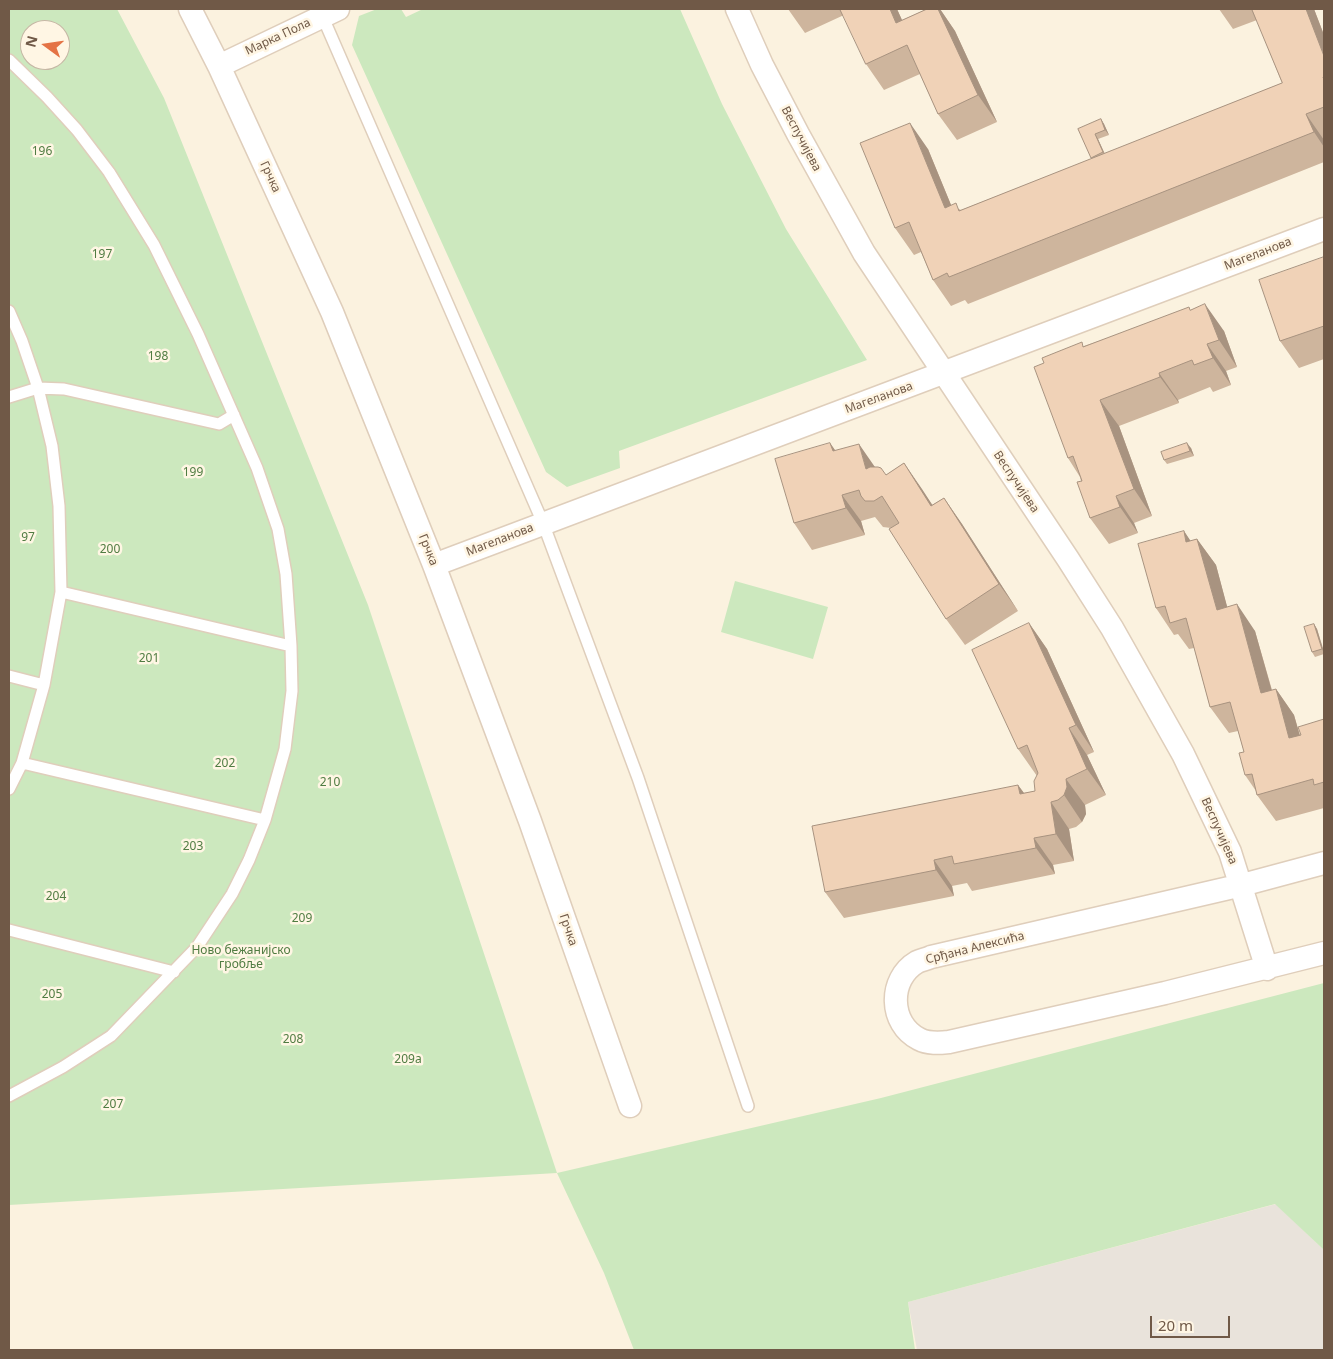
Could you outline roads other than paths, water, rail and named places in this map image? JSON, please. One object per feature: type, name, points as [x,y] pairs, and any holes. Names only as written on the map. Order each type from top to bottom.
[{"type":"street","name":"Грчка","points":[[190,9],[219,66],[332,312],[434,565],[530,820],[630,1106]]},
{"type":"street","name":"Веспучијева","points":[[737,9],[762,65],[793,125],[864,253],[1112,628],[1183,754],[1230,852],[1267,969]]},
{"type":"street","name":"Марка Пола","points":[[219,66],[327,11]]},
{"type":"street","name":"Магеланова","points":[[434,565],[1324,229]]},
{"type":"street","name":"Срђана Алексића","points":[[1324,863],[1242,885],[931,957],[917,962],[905,972],[897,986],[895,1002],[898,1017],[906,1030],[919,1039],[934,1043],[949,1042],[1267,969],[1324,953]]},
{"type":"lane","points":[[327,11],[543,523],[638,778],[748,1106]]},
{"type":"lane","points":[[9,60],[77,130],[109,172],[154,245],[198,334],[257,468],[278,528],[286,574],[292,691],[285,749],[265,820],[249,860],[232,894],[197,947],[111,1036],[63,1068],[9,1096]]},
{"type":"lane","points":[[9,311],[22,341],[38,388],[52,446],[59,506],[61,592],[44,685],[22,763],[9,789]]},
{"type":"lane","points":[[9,397],[38,388],[64,389],[219,424],[234,415]]},
{"type":"lane","points":[[61,592],[291,646]]},
{"type":"lane","points":[[9,676],[44,685]]},
{"type":"lane","points":[[22,763],[265,820]]},
{"type":"lane","points":[[9,930],[174,972]]},
{"type":"park label","name":"196","points":[[42,152]]},
{"type":"park label","name":"197","points":[[102,255]]},
{"type":"park label","name":"198","points":[[158,357]]},
{"type":"park label","name":"199","points":[[193,473]]},
{"type":"park label","name":"97","points":[[28,538]]},
{"type":"park label","name":"200","points":[[110,550]]},
{"type":"park label","name":"201","points":[[149,659]]},
{"type":"park label","name":"202","points":[[225,764]]},
{"type":"park label","name":"210","points":[[330,783]]},
{"type":"park label","name":"203","points":[[193,847]]},
{"type":"park label","name":"204","points":[[56,897]]},
{"type":"park label","name":"209","points":[[302,919]]},
{"type":"park label","name":"Ново бежанијско гробље","points":[[241,958]]},
{"type":"park label","name":"205","points":[[52,995]]},
{"type":"park label","name":"208","points":[[293,1040]]},
{"type":"park label","name":"209a","points":[[408,1060]]},
{"type":"park label","name":"207","points":[[113,1105]]}]
